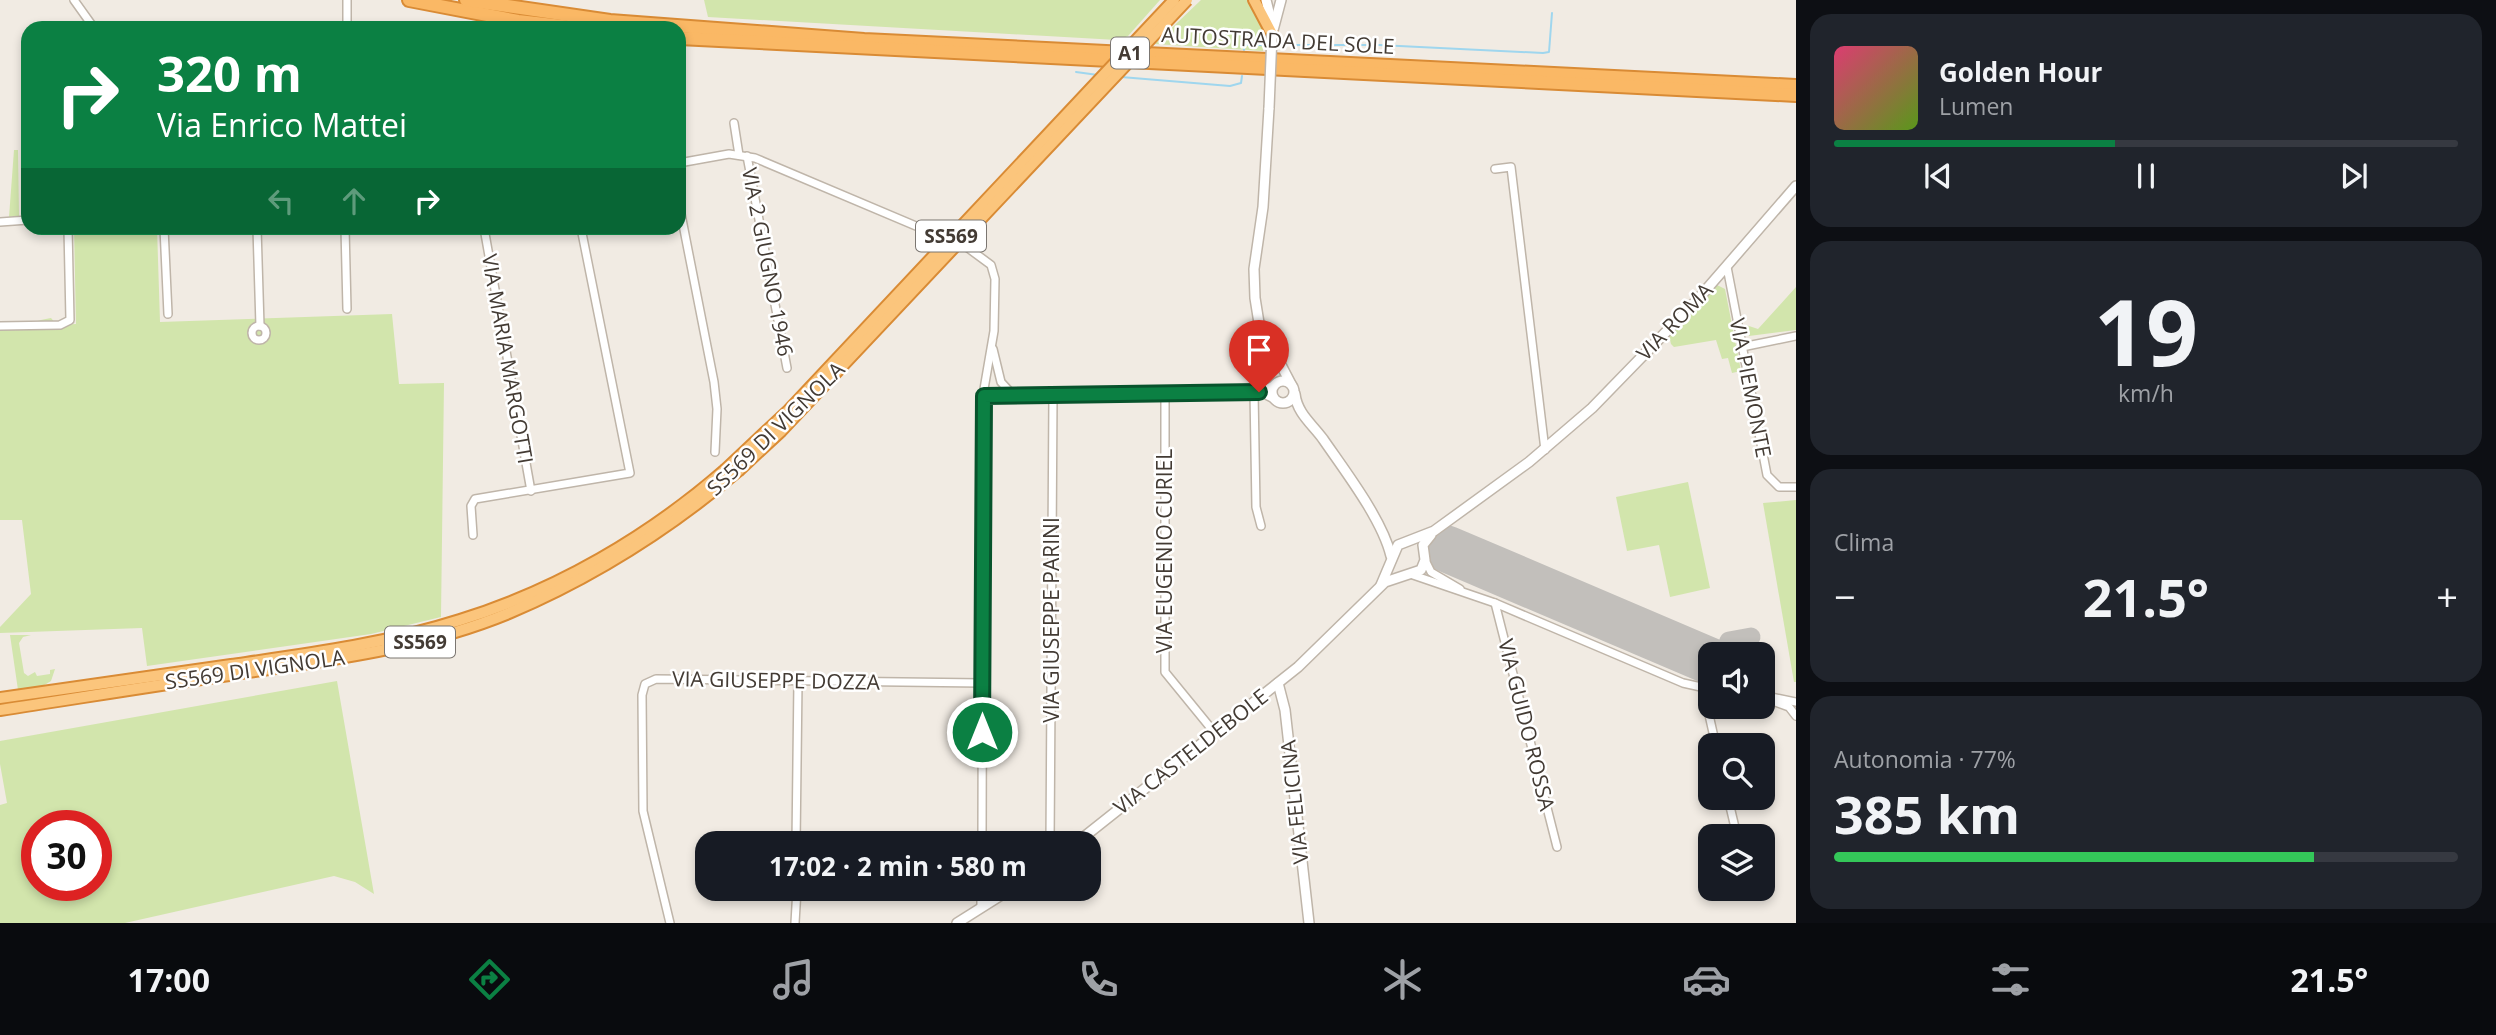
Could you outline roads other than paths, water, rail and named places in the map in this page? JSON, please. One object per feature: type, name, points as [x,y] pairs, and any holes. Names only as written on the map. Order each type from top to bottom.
[{"type":"highway","points":[[409,0],[518,21]]},
{"type":"highway","name":"AUTOSTRADA DEL SOLE","points":[[466,0],[610,21]]},
{"type":"highway","points":[[1097,81],[1165,0]]},
{"type":"highway","name":"SS569 DI VIGNOLA","points":[[0,698],[351,647],[460,620],[531,593],[599,559],[664,518],[725,470],[789,410],[1174,0]]},
{"type":"highway","name":"SS569 DI VIGNOLA","points":[[0,710],[378,652],[462,629],[558,591],[625,555],[674,523],[738,471],[781,430],[1187,0]]},
{"type":"highway","points":[[1171,17],[1193,0]]},
{"type":"highway","points":[[1254,0],[1272,30]]},
{"type":"highway","name":"AUTOSTRADA DEL SOLE","points":[[686,27],[1796,86]]},
{"type":"highway","name":"AUTOSTRADA DEL SOLE","points":[[686,38],[1796,95]]},
{"type":"street","points":[[74,0],[89,21]]},
{"type":"street","points":[[347,0],[347,21]]},
{"type":"street","points":[[1275,0],[1268,0],[1272,30],[1269,108],[1255,279],[1259,323],[1278,356],[1300,411],[1323,439],[1383,534],[1395,570],[1495,603],[1698,687]]},
{"type":"street","points":[[1272,30],[1281,0]]},
{"type":"street","name":"VIA 2 GIUGNO 1946","points":[[733,123],[743,156],[787,368]]},
{"type":"street","points":[[686,162],[743,156],[935,233],[977,253],[991,265],[995,279],[992,342],[984,396],[982,831]]},
{"type":"street","points":[[1495,169],[1511,167],[1545,450]]},
{"type":"street","name":"VIA ROMA","points":[[1276,685],[1316,651],[1381,585],[1398,545],[1434,531],[1545,450],[1610,390],[1727,267],[1796,186]]},
{"type":"street","points":[[0,222],[21,220]]},
{"type":"street","points":[[0,326],[60,326],[70,320],[68,235]]},
{"type":"street","points":[[164,235],[168,314]]},
{"type":"street","points":[[257,235],[260,327]]},
{"type":"street","points":[[345,235],[348,309]]},
{"type":"street","name":"VIA MARIA MARGOTTI","points":[[485,235],[531,492]]},
{"type":"street","points":[[473,535],[471,506],[475,499],[531,492],[630,473],[582,235]]},
{"type":"street","points":[[685,235],[714,382],[717,409],[715,452]]},
{"type":"street","name":"VIA PIEMONTE","points":[[1727,267],[1767,475],[1779,487],[1796,487]]},
{"type":"street","points":[[1742,347],[1796,336]]},
{"type":"street","points":[[992,342],[998,374],[1006,391]]},
{"type":"street","points":[[1274,399],[1275,384],[1280,372],[1278,356]]},
{"type":"street","points":[[984,396],[1256,392],[1282,381],[1291,384]]},
{"type":"street","points":[[984,396],[994,385],[1015,396]]},
{"type":"street","points":[[1256,392],[1300,411]]},
{"type":"street","points":[[1256,392],[1256,507],[1261,526]]},
{"type":"street","points":[[1284,404],[1292,400],[1295,394]]},
{"type":"street","name":"VIA EUGENIO CURIEL","points":[[1165,395],[1165,672],[1214,732]]},
{"type":"street","name":"VIA GIUSEPPE PARINI","points":[[1051,831],[1053,396]]},
{"type":"street","name":"VIA ROMA","points":[[1381,585],[1421,570],[1434,531]]},
{"type":"street","points":[[1383,534],[1408,542],[1424,555],[1431,572],[1464,592]]},
{"type":"street","name":"VIA GUIDO ROSSA","points":[[1495,603],[1557,847]]},
{"type":"street","name":"VIA GIUSEPPE DOZZA","points":[[670,923],[642,796],[642,695],[645,684],[656,679],[982,683]]},
{"type":"street","points":[[796,831],[798,681]]},
{"type":"street","name":"VIA CASTELDEBOLE","points":[[1091,831],[1276,685]]},
{"type":"street","name":"VIA FELICINA","points":[[1276,685],[1285,710],[1309,923]]},
{"type":"street","points":[[1775,696],[1796,702]]},
{"type":"street","points":[[1775,702],[1789,707],[1796,716]]},
{"type":"street","points":[[795,923],[796,901]]},
{"type":"street","points":[[981,901],[981,908]]},
{"type":"street","points":[[957,923],[992,901]]},
{"type":"waterway","points":[[1275,45],[1379,45],[1543,53],[1549,52],[1552,13]]},
{"type":"waterway","points":[[1244,50],[1244,45],[1269,45]]},
{"type":"waterway","points":[[1076,72],[1098,75]]},
{"type":"waterway","points":[[1121,77],[1230,86],[1241,83],[1242,76]]}]
